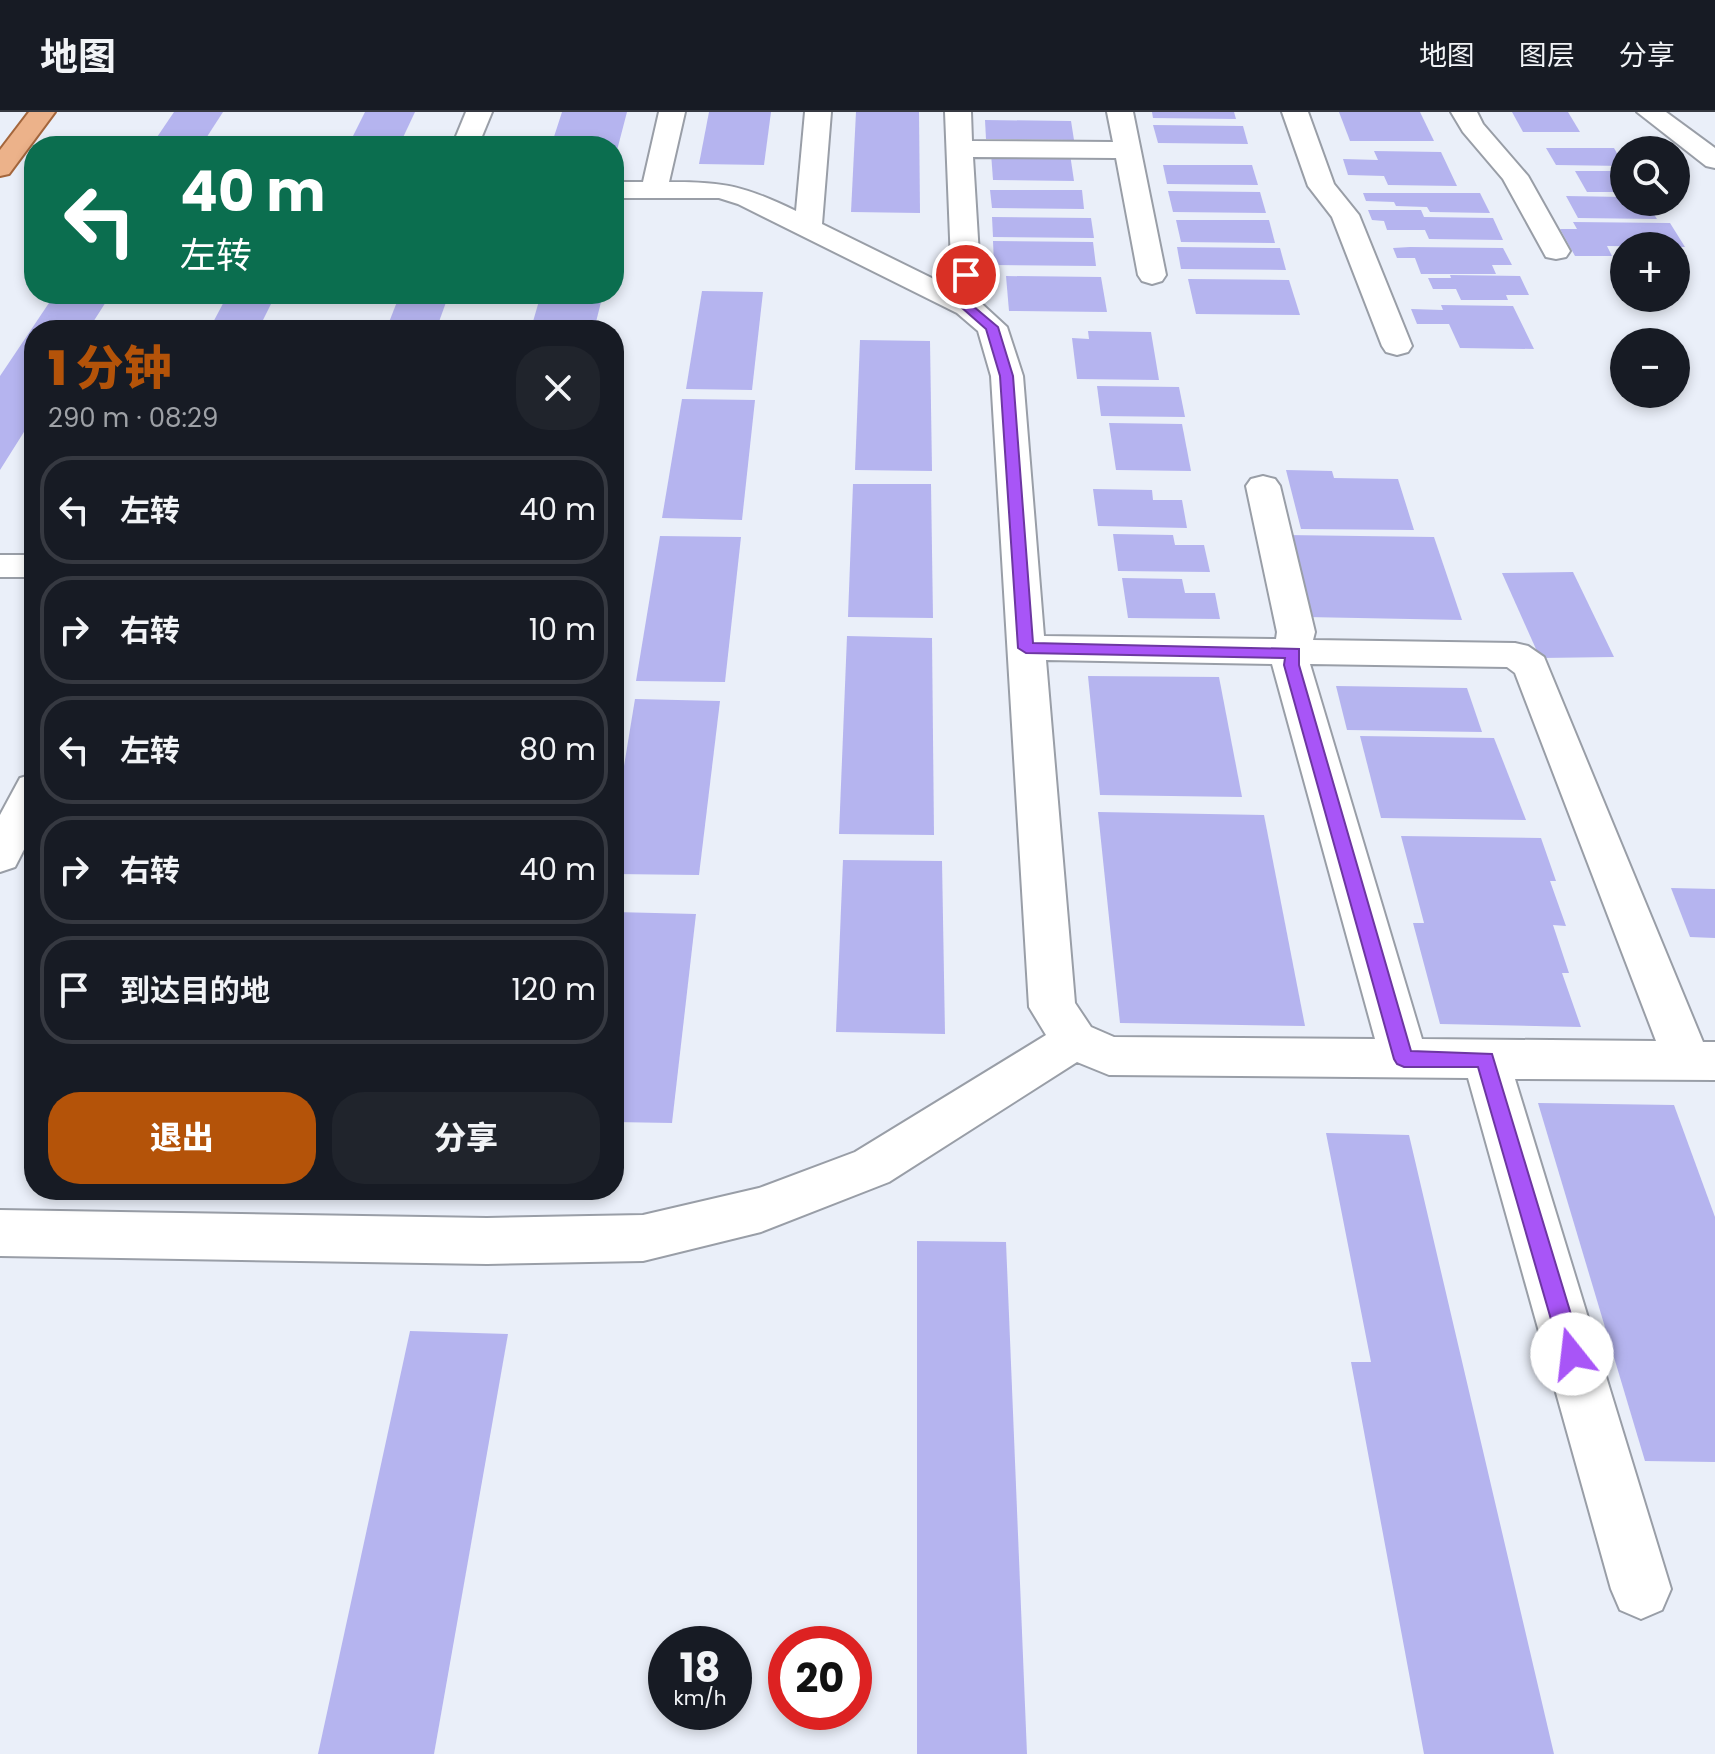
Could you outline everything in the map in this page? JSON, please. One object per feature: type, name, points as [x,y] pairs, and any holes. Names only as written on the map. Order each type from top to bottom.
[{"type":"main road","points":[[0,127],[12,112]]},
{"type":"main road","points":[[0,168],[42,112]]},
{"type":"lane","points":[[469,136],[479,112]]},
{"type":"lane","points":[[654,190],[672,112]]},
{"type":"lane","points":[[808,228],[818,112]]},
{"type":"lane","points":[[958,112],[967,307]]},
{"type":"lane","points":[[1120,112],[1152,275]]},
{"type":"lane","points":[[1295,112],[1321,186],[1345,215],[1397,346]]},
{"type":"lane","points":[[1464,112],[1472,127],[1515,176],[1556,251]]},
{"type":"lane","points":[[1650,112],[1715,160]]},
{"type":"lane","points":[[960,149],[1127,150]]},
{"type":"lane","points":[[624,190],[720,190],[748,198],[967,307],[992,327],[1007,376],[1026,648],[1052,1007],[1075,1040],[1109,1056],[1701,1061],[1531,666],[1515,655],[1026,648]]},
{"type":"lane","points":[[1263,486],[1296,632],[1291,665],[1404,1059]]},
{"type":"lane","points":[[0,566],[24,566]]},
{"type":"lane","points":[[0,856],[24,808]]},
{"type":"lane","points":[[0,1233],[487,1241],[643,1238],[761,1210],[872,1167],[1075,1040]]},
{"type":"lane","points":[[1486,1059],[1641,1589]]},
{"type":"building","points":[[174,112],[223,112],[207,136],[158,136]]},
{"type":"building","points":[[365,112],[415,112],[404,136],[353,136]]},
{"type":"building","points":[[562,112],[627,112],[621,136],[554,136]]},
{"type":"building","points":[[709,112],[771,112],[764,165],[699,164]]},
{"type":"building","points":[[856,112],[919,112],[920,213],[851,212]]},
{"type":"building","points":[[1152,112],[1234,112],[1236,119],[1153,118]]},
{"type":"building","points":[[1339,112],[1420,112],[1434,141],[1350,141]]},
{"type":"building","points":[[1512,112],[1568,112],[1580,132],[1523,132]]},
{"type":"building","points":[[985,120],[1071,121],[1074,140],[986,139]]},
{"type":"building","points":[[1153,125],[1243,126],[1248,144],[1158,143]]},
{"type":"building","points":[[1546,148],[1610,148],[1610,166],[1556,165]]},
{"type":"building","points":[[1374,151],[1441,152],[1457,186],[1388,185],[1384,176],[1348,175],[1343,159],[1378,160]]},
{"type":"building","points":[[991,153],[1070,154],[1074,181],[993,180]]},
{"type":"building","points":[[1163,165],[1252,165],[1258,185],[1167,184]]},
{"type":"building","points":[[1575,171],[1610,171],[1610,192],[1587,192]]},
{"type":"building","points":[[990,190],[1082,190],[1084,209],[992,208]]},
{"type":"building","points":[[1168,191],[1260,192],[1266,213],[1173,212]]},
{"type":"building","points":[[1363,193],[1480,193],[1490,213],[1430,212],[1427,207],[1366,201]]},
{"type":"building","points":[[1566,196],[1610,197],[1610,216],[1655,216],[1657,219],[1578,218]]},
{"type":"building","points":[[1368,210],[1421,210],[1424,217],[1493,218],[1503,240],[1429,239],[1425,230],[1387,230],[1384,221],[1372,220]]},
{"type":"building","points":[[992,217],[1091,218],[1094,238],[993,237]]},
{"type":"building","points":[[1176,220],[1269,220],[1275,243],[1181,242]]},
{"type":"building","points":[[1573,222],[1670,223],[1676,232],[1610,232],[1610,246],[1607,246],[1610,256],[1575,256],[1560,229],[1577,229]]},
{"type":"building","points":[[993,241],[1093,242],[1096,266],[994,265]]},
{"type":"building","points":[[1177,247],[1280,248],[1286,270],[1181,269]]},
{"type":"building","points":[[1393,248],[1503,248],[1512,265],[1492,265],[1496,274],[1421,274],[1415,258],[1397,258]]},
{"type":"building","points":[[1450,275],[1520,276],[1529,295],[1506,295],[1508,300],[1461,300],[1456,289],[1433,289],[1428,278],[1451,278]]},
{"type":"building","points":[[1006,276],[1101,277],[1107,312],[1009,311]]},
{"type":"building","points":[[1188,279],[1289,280],[1300,315],[1196,314]]},
{"type":"building","points":[[702,291],[763,292],[752,390],[686,389]]},
{"type":"building","points":[[48,304],[105,304],[94,320],[38,320]]},
{"type":"building","points":[[223,304],[271,304],[263,320],[214,320]]},
{"type":"building","points":[[396,304],[445,304],[440,320],[390,320]]},
{"type":"building","points":[[538,304],[600,304],[596,320],[533,320]]},
{"type":"building","points":[[1441,305],[1513,306],[1534,349],[1460,348],[1449,324],[1417,324],[1411,309],[1443,310]]},
{"type":"building","points":[[1088,331],[1151,332],[1159,380],[1077,379],[1072,338],[1089,339]]},
{"type":"building","points":[[24,340],[24,432],[0,470],[0,376]]},
{"type":"building","points":[[860,340],[930,341],[932,471],[855,470]]},
{"type":"building","points":[[1097,386],[1179,387],[1185,417],[1101,416]]},
{"type":"building","points":[[682,399],[755,400],[742,520],[662,518]]},
{"type":"building","points":[[1109,423],[1182,424],[1191,471],[1116,470]]},
{"type":"building","points":[[1286,470],[1332,471],[1334,478],[1398,479],[1414,530],[1301,529]]},
{"type":"building","points":[[853,484],[931,484],[933,618],[848,617]]},
{"type":"building","points":[[1093,489],[1152,490],[1153,500],[1182,500],[1187,528],[1098,526]]},
{"type":"building","points":[[1113,534],[1173,535],[1175,545],[1204,545],[1210,572],[1118,571]]},
{"type":"building","points":[[1285,535],[1434,537],[1462,620],[1306,617]]},
{"type":"building","points":[[660,536],[741,537],[725,682],[636,681]]},
{"type":"building","points":[[1573,572],[1614,657],[1540,658],[1502,573]]},
{"type":"building","points":[[1122,578],[1182,579],[1185,593],[1215,593],[1220,619],[1128,618]]},
{"type":"building","points":[[847,636],[932,638],[934,835],[839,834]]},
{"type":"building","points":[[1088,676],[1219,677],[1242,797],[1100,795]]},
{"type":"building","points":[[1336,686],[1467,688],[1482,732],[1347,730]]},
{"type":"building","points":[[635,699],[720,701],[699,875],[624,874],[624,766]]},
{"type":"building","points":[[1360,736],[1494,738],[1526,820],[1381,818]]},
{"type":"building","points":[[1098,812],[1264,815],[1305,1026],[1120,1023]]},
{"type":"building","points":[[1401,836],[1541,838],[1556,881],[1550,881],[1566,926],[1553,925],[1569,973],[1562,973],[1581,1027],[1440,1024],[1413,923],[1424,923]]},
{"type":"building","points":[[843,860],[942,861],[945,1034],[836,1032]]},
{"type":"building","points":[[1671,888],[1715,889],[1715,938],[1690,937]]},
{"type":"building","points":[[624,912],[696,914],[672,1123],[624,1122]]},
{"type":"building","points":[[1538,1103],[1674,1105],[1715,1217],[1715,1462],[1645,1461]]},
{"type":"building","points":[[1326,1133],[1409,1135],[1554,1754],[1424,1754],[1351,1362],[1371,1362]]},
{"type":"building","points":[[917,1241],[1006,1242],[1027,1754],[917,1754]]},
{"type":"building","points":[[410,1331],[508,1334],[434,1754],[318,1754]]},
{"type":"route","points":[[966,275],[967,307],[992,327],[1007,376],[1026,648],[1293,653],[1291,665],[1404,1059],[1486,1059],[1572,1354]]}]
